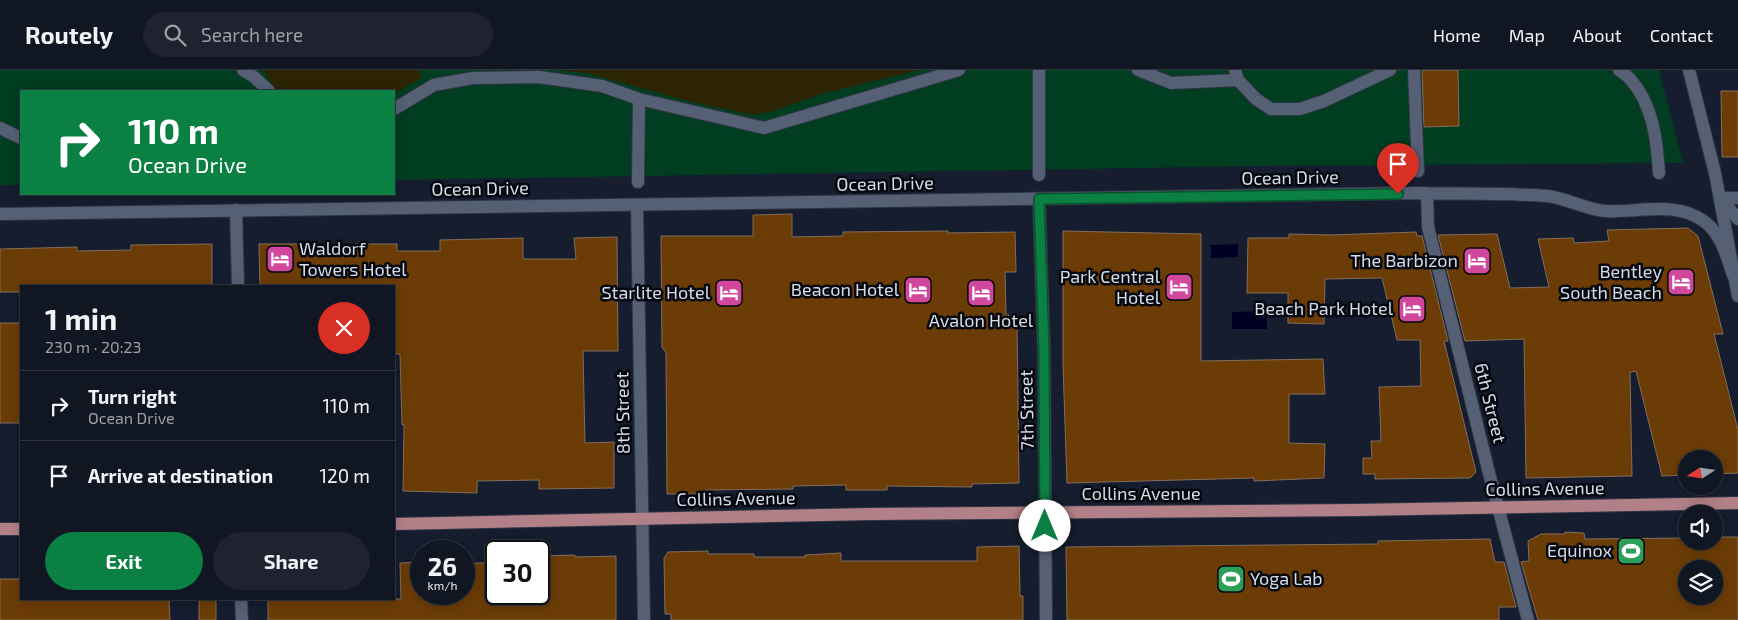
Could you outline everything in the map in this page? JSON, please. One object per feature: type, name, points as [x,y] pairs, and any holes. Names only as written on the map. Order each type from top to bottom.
[{"type":"main road","name":"Collins Avenue","points":[[395,524],[870,514],[1498,508],[1738,503]]},
{"type":"main road","points":[[0,529],[20,529]]},
{"type":"street","points":[[244,70],[268,90]]},
{"type":"street","points":[[395,108],[434,85],[473,78],[539,77],[602,86],[639,99],[764,128],[959,70]]},
{"type":"street","points":[[1039,70],[1039,175]]},
{"type":"street","points":[[1138,70],[1170,83],[1236,75],[1256,99],[1271,109],[1300,109],[1324,101],[1390,70]]},
{"type":"street","points":[[1414,70],[1418,171]]},
{"type":"street","points":[[1619,70],[1631,79],[1645,103],[1656,138],[1660,173]]},
{"type":"street","points":[[1688,70],[1720,198],[1738,296]]},
{"type":"street","points":[[638,182],[639,99]]},
{"type":"street","points":[[0,128],[20,138]]},
{"type":"street","name":"Ocean Drive","points":[[0,214],[1427,193],[1549,196],[1604,211],[1679,209],[1706,222],[1715,233],[1724,248],[1733,275]]},
{"type":"street","name":"6th Street","points":[[1427,193],[1428,227],[1528,620]]},
{"type":"street","points":[[1720,198],[1738,198]]},
{"type":"street","points":[[1720,198],[1738,219]]},
{"type":"street","name":"7th Street","points":[[1039,199],[1044,352],[1046,620]]},
{"type":"street","name":"8th Street","points":[[637,205],[644,620]]},
{"type":"street","points":[[236,210],[238,285]]},
{"type":"street","points":[[241,600],[242,620]]},
{"type":"green space","points":[[0,70],[1659,70],[1683,163],[1258,166],[395,180],[395,90],[20,90],[20,185],[0,185]]},
{"type":"sand","points":[[263,70],[419,70],[421,78],[395,93],[395,90],[278,90]]},
{"type":"sand","points":[[555,70],[920,70],[821,94],[770,112],[752,115],[688,101],[587,73]]},
{"type":"water","points":[[1238,244],[1238,257],[1211,258],[1211,245]]},
{"type":"water","points":[[1267,311],[1267,329],[1232,329],[1232,312]]},
{"type":"building","points":[[1422,70],[1458,70],[1459,126],[1424,127]]},
{"type":"building","points":[[1721,91],[1738,91],[1738,157],[1722,157]]},
{"type":"building","points":[[792,214],[792,237],[843,236],[843,232],[1015,232],[1016,272],[1005,272],[1006,315],[1009,315],[1009,324],[1017,324],[1019,483],[972,484],[972,487],[887,486],[887,490],[846,490],[846,485],[793,486],[793,489],[705,490],[705,494],[667,494],[666,353],[662,347],[661,236],[753,236],[753,215]]},
{"type":"building","points":[[1688,228],[1698,236],[1723,334],[1714,334],[1738,430],[1738,473],[1723,474],[1723,450],[1678,450],[1678,475],[1662,476],[1636,371],[1630,372],[1632,476],[1526,478],[1524,339],[1465,341],[1438,235],[1497,234],[1510,288],[1549,287],[1538,239],[1573,238],[1574,243],[1609,241],[1607,230]]},
{"type":"building","points":[[1063,231],[1201,234],[1201,361],[1323,359],[1325,394],[1289,394],[1289,443],[1325,444],[1324,478],[1254,481],[1254,478],[1067,483],[1063,365]]},
{"type":"building","points":[[1416,232],[1417,236],[1422,236],[1448,341],[1444,341],[1476,472],[1470,478],[1375,479],[1375,474],[1363,474],[1363,458],[1372,458],[1371,441],[1381,441],[1379,387],[1421,386],[1420,340],[1397,340],[1382,278],[1325,279],[1324,324],[1288,323],[1288,293],[1247,293],[1248,238],[1289,238],[1289,234],[1331,235]]},
{"type":"building","points":[[617,237],[618,351],[583,351],[585,443],[614,442],[614,488],[539,489],[539,480],[477,481],[477,493],[403,491],[404,424],[402,425],[400,354],[395,354],[395,285],[260,285],[259,244],[300,244],[300,253],[355,253],[355,244],[397,244],[397,251],[440,251],[440,240],[523,238],[523,259],[576,259],[574,238]]},
{"type":"building","points":[[212,244],[212,285],[20,285],[20,292],[0,292],[0,249],[77,247],[77,251],[131,250],[131,245]]},
{"type":"building","points":[[0,323],[20,323],[20,423],[0,423]]},
{"type":"building","points":[[1584,533],[1585,539],[1678,538],[1678,550],[1723,550],[1723,537],[1738,537],[1738,620],[1538,620],[1521,562],[1529,561],[1528,541],[1541,534]]},
{"type":"building","points":[[1490,539],[1495,562],[1504,562],[1516,607],[1499,607],[1499,620],[1067,620],[1066,547],[1378,544],[1378,541]]},
{"type":"building","points":[[1019,546],[1020,596],[1023,596],[1023,620],[671,620],[671,614],[665,614],[664,558],[668,552],[708,551],[708,554],[754,554],[754,557],[805,557],[805,555],[841,553],[841,561],[977,561],[977,547]]},
{"type":"building","points":[[550,556],[616,556],[616,620],[268,620],[268,600],[401,599],[400,563],[410,563],[410,605],[475,605],[475,563],[485,563],[485,605],[550,605]]},
{"type":"building","points":[[0,579],[20,579],[20,600],[169,600],[170,620],[0,620]]},
{"type":"building","points":[[199,600],[216,600],[216,620],[199,620]]},
{"type":"place","name":"Waldorf Towers Hotel","points":[[280,259]]},
{"type":"place","name":"The Barbizon","points":[[1477,261]]},
{"type":"place","name":"Bentley South Beach","points":[[1681,282]]},
{"type":"place","name":"Park Central Hotel","points":[[1179,287]]},
{"type":"place","name":"Beacon Hotel","points":[[918,290]]},
{"type":"place","name":"Starlite Hotel","points":[[729,293]]},
{"type":"place","name":"Avalon Hotel","points":[[981,293]]},
{"type":"place","name":"Beach Park Hotel","points":[[1412,309]]},
{"type":"place","name":"Equinox","points":[[1631,551]]},
{"type":"place","name":"Yoga Lab","points":[[1231,579]]},
{"type":"route","points":[[1045,526],[1044,352],[1039,199],[1398,194]]}]
